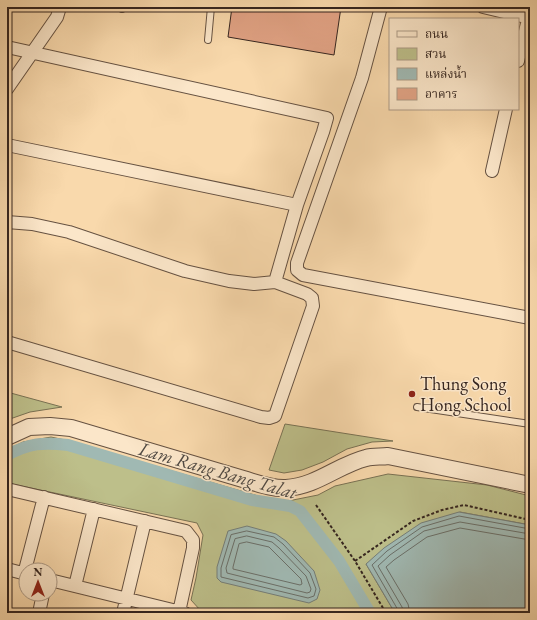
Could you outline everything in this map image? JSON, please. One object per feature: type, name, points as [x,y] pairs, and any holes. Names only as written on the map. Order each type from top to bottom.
[{"type":"street","points":[[7,89],[57,17],[60,7]]},
{"type":"street","points":[[381,7],[362,78],[297,263],[297,270],[303,275],[530,318]]},
{"type":"street","points":[[483,7],[529,15],[519,57]]},
{"type":"street","points":[[7,47],[327,118],[297,205],[276,282]]},
{"type":"street","points":[[492,171],[506,110]]},
{"type":"street","points":[[7,145],[297,205]]},
{"type":"street","points":[[7,222],[32,224],[69,232],[185,271],[229,282],[254,284],[276,282],[307,294],[312,298],[314,306],[275,416],[269,418],[261,417],[7,342]]},
{"type":"street","points":[[7,437],[29,427],[50,426],[71,428],[268,486],[284,488],[311,483],[348,465],[367,458],[388,456],[530,485]]},
{"type":"street","points":[[7,489],[184,530],[188,532],[193,540],[193,548],[182,612],[58,582]]},
{"type":"street","points":[[28,562],[44,497]]},
{"type":"street","points":[[75,586],[94,509]]},
{"type":"street","points":[[123,613],[145,521]]},
{"type":"street","points":[[7,569],[18,572]]},
{"type":"street","points":[[39,613],[41,602]]},
{"type":"lane","points":[[208,40],[211,7]]},
{"type":"lane","points":[[417,407],[530,424]]},
{"type":"path","points":[[316,505],[355,562],[386,613]]},
{"type":"path","points":[[355,562],[413,521],[442,510],[464,505],[530,520]]},
{"type":"green space","points":[[7,392],[62,407],[30,412],[7,420]]},
{"type":"green space","points":[[285,424],[393,441],[372,442],[347,449],[323,462],[302,470],[284,473],[269,470]]},
{"type":"green space","points":[[51,437],[272,500],[288,501],[318,495],[335,486],[388,474],[487,485],[530,496],[530,525],[460,512],[366,564],[395,613],[212,613],[201,611],[191,600],[203,535],[197,523],[7,483],[7,450],[23,442]]},
{"type":"water","points":[[459,512],[530,525],[530,613],[395,613],[366,564],[384,548],[421,523]]},
{"type":"water","points":[[247,526],[276,534],[286,541],[314,571],[320,590],[317,599],[309,603],[221,582],[217,578],[217,567],[228,531]]},
{"type":"building","points":[[232,7],[341,7],[334,55],[228,37]]},
{"type":"waterway","name":"Lam Rang Bang Talat","points":[[7,455],[37,444],[68,445],[252,500],[290,506],[300,511],[339,561],[370,613]]},
{"type":"place","name":"Thung Song Hong School","points":[[412,394]]}]
